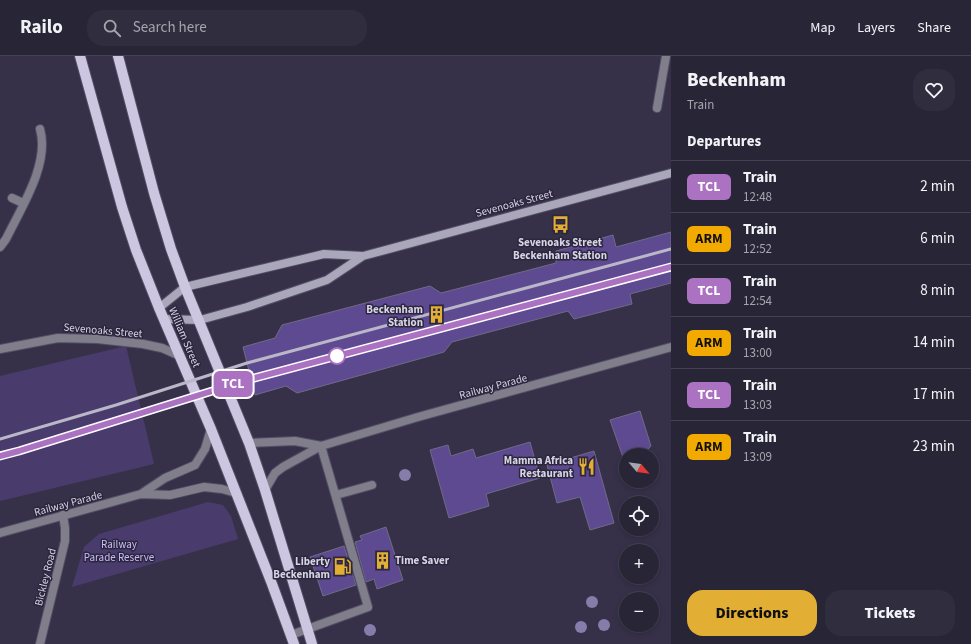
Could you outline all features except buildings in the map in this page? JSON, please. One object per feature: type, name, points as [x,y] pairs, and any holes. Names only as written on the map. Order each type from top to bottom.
[{"type":"main road","name":"William Street","points":[[80,56],[122,207],[136,250],[159,308],[211,429],[292,640]]},
{"type":"main road","name":"William Street","points":[[118,56],[154,193],[185,287],[200,320],[249,443],[265,490],[312,644]]},
{"type":"main road","name":"Sevenoaks Street","points":[[159,308],[185,287],[324,254],[362,256],[671,173]]},
{"type":"main road","name":"Sevenoaks Street","points":[[164,319],[200,320],[247,307],[327,280],[362,256]]},
{"type":"street","points":[[657,108],[666,56]]},
{"type":"street","points":[[0,247],[6,239],[37,174],[43,138],[40,129]]},
{"type":"street","points":[[12,198],[23,203]]},
{"type":"street","name":"Sevenoaks Street","points":[[0,349],[58,338],[97,339],[143,344],[162,348],[180,356]]},
{"type":"street","name":"Railway Parade","points":[[265,490],[275,473],[283,466],[321,446],[418,417],[671,347]]},
{"type":"street","name":"Railway Parade","points":[[141,494],[165,478],[195,465],[205,449],[211,429]]},
{"type":"street","name":"Railway Parade","points":[[249,443],[295,441],[321,446]]},
{"type":"street","points":[[292,640],[308,629],[368,608],[321,446]]},
{"type":"street","points":[[336,495],[372,486]]},
{"type":"street","name":"Railway Parade","points":[[0,533],[141,494],[170,495],[204,487],[222,489],[236,493]]},
{"type":"street","name":"Bickley Road","points":[[40,644],[65,541],[63,515]]},
{"type":"green space","points":[[126,346],[154,464],[0,501],[0,376]]},
{"type":"green space","name":"Railway Parade Reserve","points":[[208,502],[223,505],[231,516],[238,539],[72,587],[84,547],[99,534]]},
{"type":"railway","points":[[0,439],[116,405],[247,363],[671,249]]},
{"type":"railway","points":[[0,456],[251,379],[671,267]]},
{"type":"train","name":"TCL","points":[[0,456],[251,379],[671,267]]},
{"type":"place","name":"Sevenoaks Street Beckenham Station","points":[[560,224]]},
{"type":"place","name":"Beckenham Station","points":[[436,315]]},
{"type":"place","name":"Mamma Africa Restaurant","points":[[586,466]]},
{"type":"place","name":"Time Saver","points":[[382,560]]},
{"type":"place","name":"Liberty Beckenham","points":[[343,567]]}]
